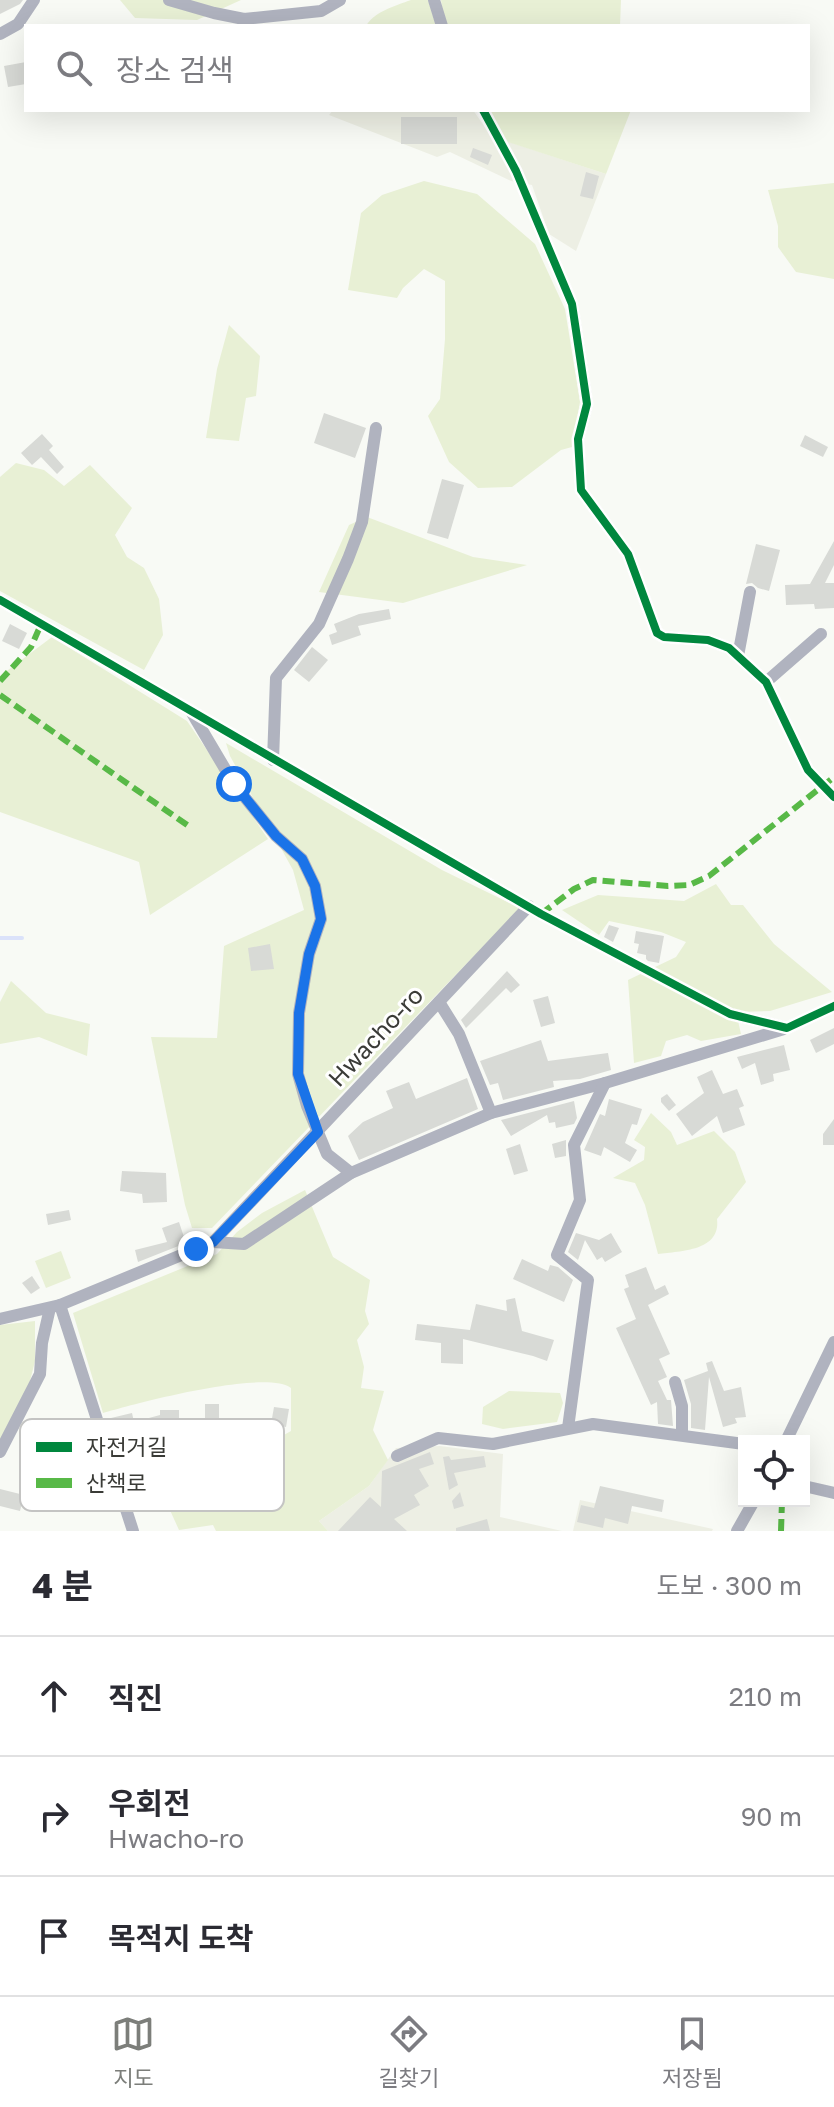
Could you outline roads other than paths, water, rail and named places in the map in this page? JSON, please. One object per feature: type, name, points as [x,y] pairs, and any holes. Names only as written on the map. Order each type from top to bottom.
[{"type":"street","points":[[0,34],[18,24],[34,0]]},
{"type":"street","points":[[169,0],[244,19],[321,11],[340,0]]},
{"type":"street","points":[[434,0],[441,24]]},
{"type":"street","points":[[484,112],[516,171],[572,304],[587,404],[578,439],[581,490],[628,554],[657,633],[664,637],[708,640],[729,648],[738,656],[766,682],[808,770],[834,797]]},
{"type":"street","points":[[273,760],[276,678],[319,624],[348,559],[362,522],[376,428]]},
{"type":"street","points":[[738,656],[750,592]]},
{"type":"street","points":[[0,600],[529,906],[730,1014],[787,1028]]},
{"type":"street","points":[[766,682],[821,634]]},
{"type":"street","points":[[190,710],[234,784],[276,836],[302,859],[315,886],[321,919],[309,954],[299,1013],[298,1074],[327,1154],[351,1173]]},
{"type":"street","name":"Hwacho-ro","points":[[0,1319],[55,1306],[213,1242],[529,906]]},
{"type":"street","points":[[439,1002],[459,1034],[491,1113]]},
{"type":"street","points":[[213,1242],[244,1244],[351,1173],[491,1113],[605,1083],[787,1028],[834,1006]]},
{"type":"street","points":[[568,1428],[588,1280],[557,1255],[580,1200],[574,1145],[605,1083]]},
{"type":"street","points":[[0,1452],[40,1374],[42,1343],[55,1306]]},
{"type":"street","points":[[55,1306],[94,1419]]},
{"type":"street","points":[[789,1435],[834,1342]]},
{"type":"street","points":[[675,1382],[682,1406],[682,1435]]},
{"type":"street","points":[[397,1456],[438,1438],[493,1444],[593,1424],[738,1443]]},
{"type":"street","points":[[810,1487],[834,1493]]},
{"type":"street","points":[[737,1531],[751,1507]]},
{"type":"street","points":[[126,1511],[133,1531]]},
{"type":"waterway","points":[[0,938],[22,938]]}]
